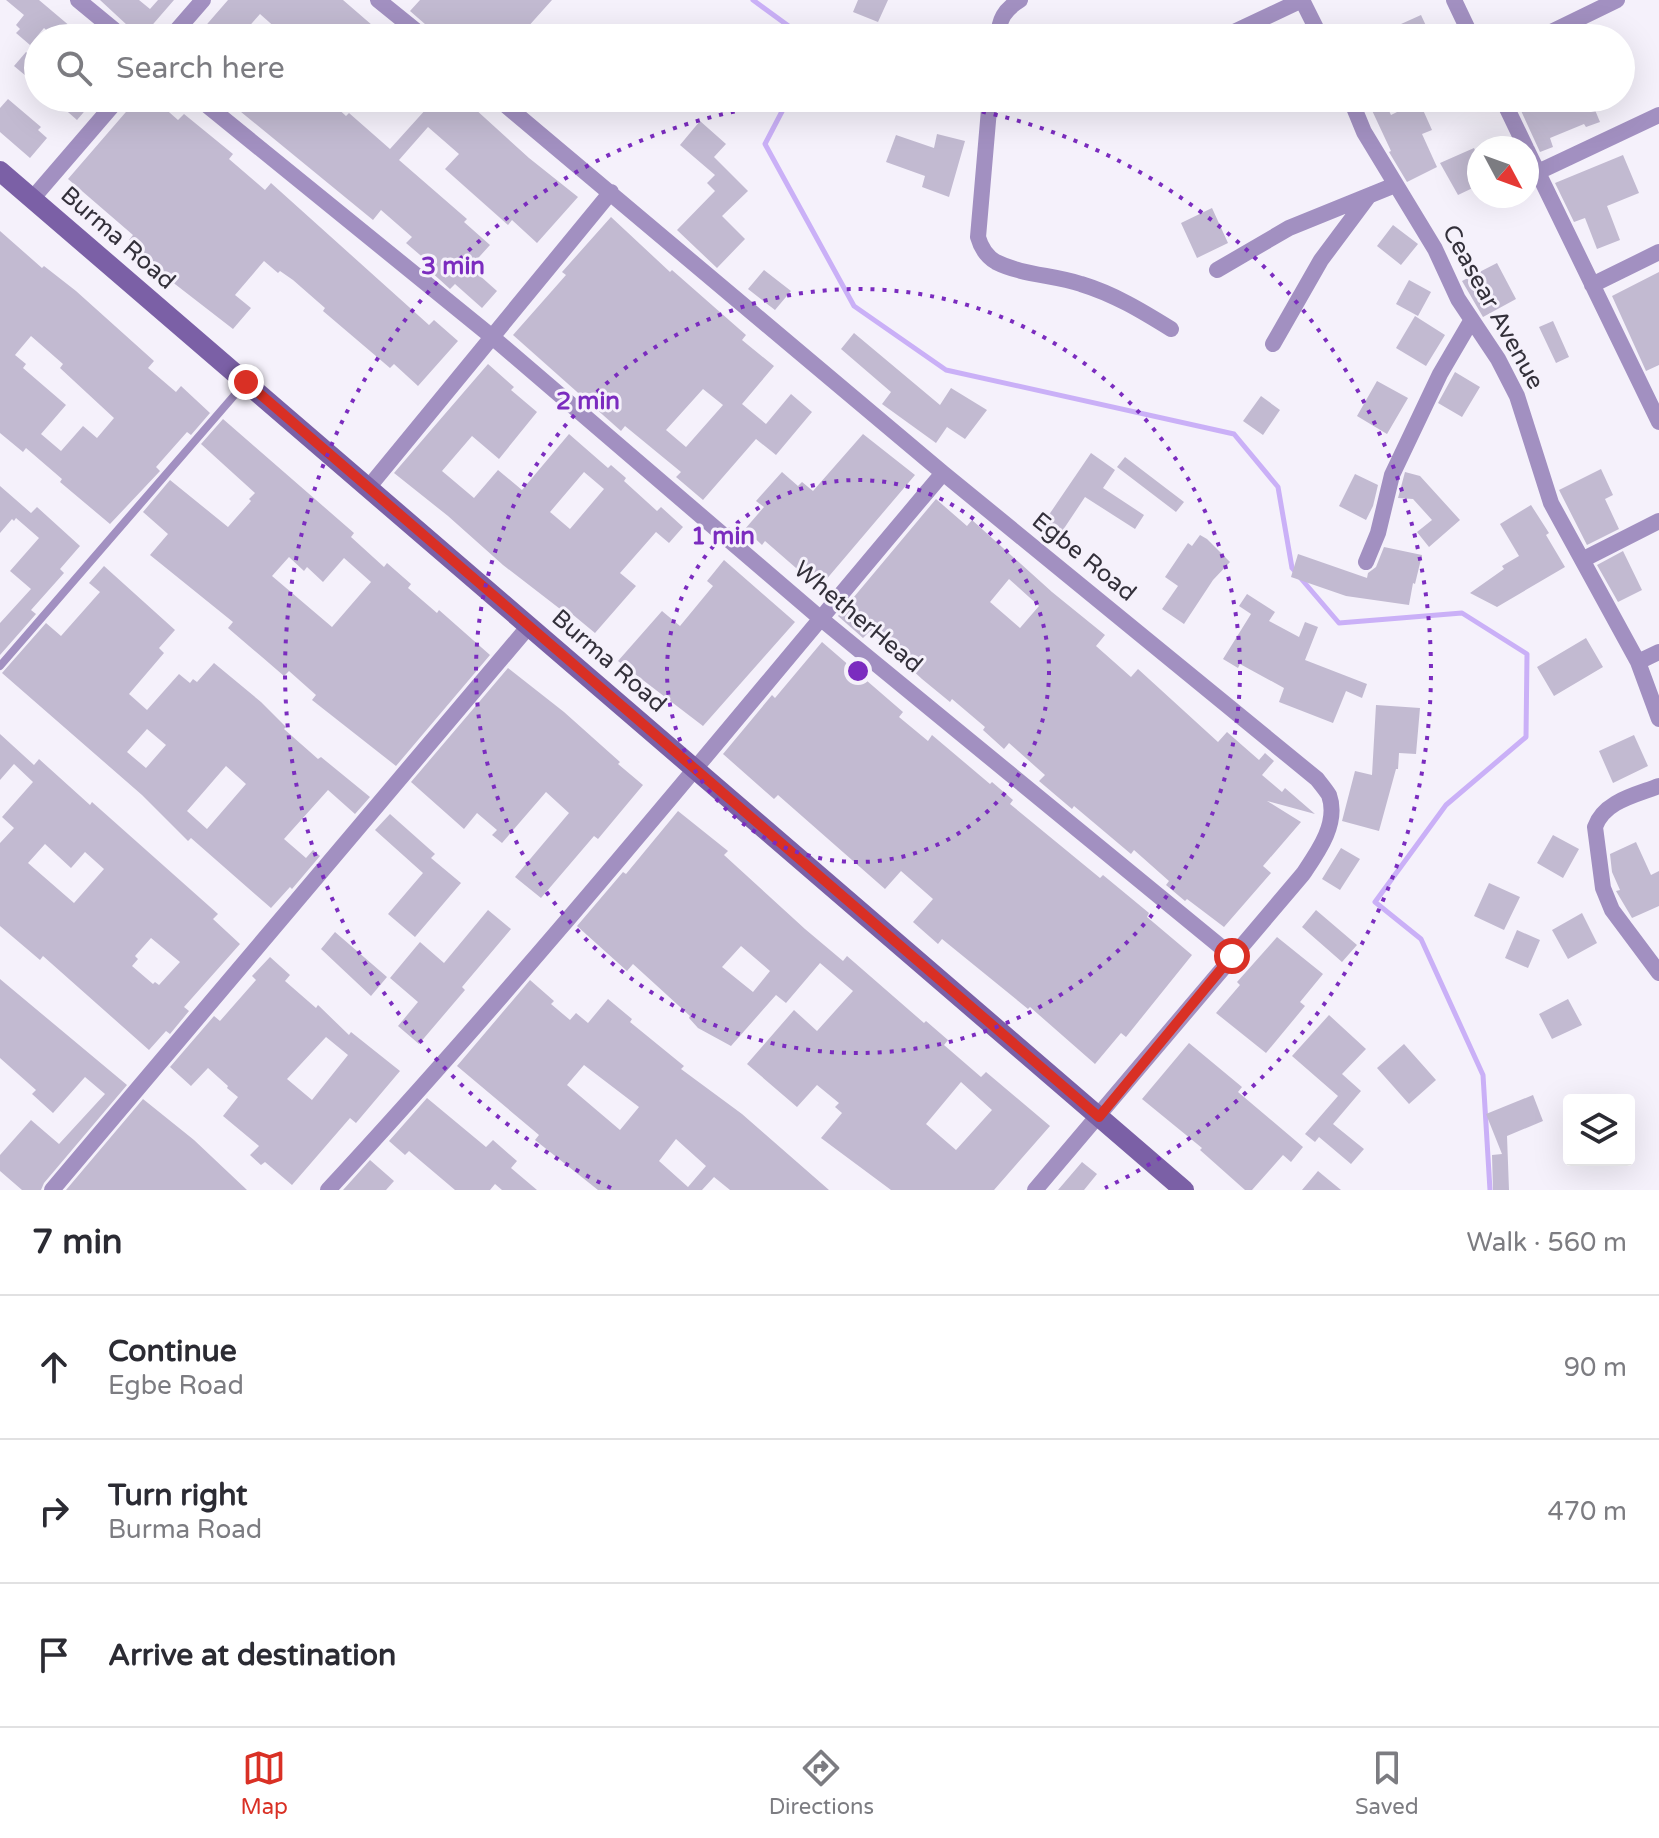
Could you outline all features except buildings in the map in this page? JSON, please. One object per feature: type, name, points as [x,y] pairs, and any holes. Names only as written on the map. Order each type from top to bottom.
[{"type":"street","points":[[78,0],[107,24]]},
{"type":"street","points":[[182,24],[203,0]]},
{"type":"street","points":[[378,0],[408,24]]},
{"type":"street","points":[[999,24],[1006,11],[1020,0]]},
{"type":"street","points":[[1454,0],[1465,24]]},
{"type":"street","points":[[1568,24],[1617,0]]},
{"type":"street","points":[[1250,24],[1296,1],[1312,24]]},
{"type":"street","points":[[32,199],[107,112]]},
{"type":"street","name":"WhetherHead","points":[[215,112],[491,336],[820,618],[1232,956]]},
{"type":"street","name":"Egbe Road","points":[[514,112],[943,473],[1317,779],[1329,796],[1330,815],[1321,848],[1303,874],[1035,1190]]},
{"type":"street","points":[[989,112],[978,237],[984,251],[994,261],[1015,269],[1085,285],[1127,302],[1171,329]]},
{"type":"street","name":"Ceasear Avenue","points":[[1356,112],[1364,132],[1435,249],[1458,299],[1498,359],[1517,396],[1551,503],[1638,662],[1659,719]]},
{"type":"street","points":[[1509,112],[1520,136]]},
{"type":"street","points":[[1539,172],[1659,115]]},
{"type":"street","name":"Burma Road","points":[[0,171],[1184,1190]]},
{"type":"street","points":[[1539,174],[1592,285],[1651,387],[1659,422]]},
{"type":"street","points":[[1217,270],[1289,228],[1395,185]]},
{"type":"street","points":[[368,488],[611,192]]},
{"type":"street","points":[[1273,344],[1312,273],[1369,196]]},
{"type":"street","points":[[1592,285],[1659,252]]},
{"type":"street","points":[[1366,562],[1378,533],[1392,475],[1440,374],[1471,321]]},
{"type":"street","points":[[328,1190],[430,1080],[943,473]]},
{"type":"street","points":[[1584,559],[1659,521]]},
{"type":"street","points":[[52,1190],[529,626]]},
{"type":"street","points":[[1638,662],[1659,652]]},
{"type":"street","points":[[1659,786],[1606,809],[1595,827],[1603,888],[1612,910],[1659,973]]},
{"type":"lane","points":[[0,666],[246,382]]},
{"type":"waterway","points":[[753,0],[786,24]]},
{"type":"waterway","points":[[782,112],[765,144],[854,306],[946,370],[1234,434],[1278,487],[1292,568],[1339,623],[1462,613],[1527,654],[1526,737],[1446,805],[1375,902],[1421,939],[1483,1075],[1490,1190]]},
{"type":"route","points":[[246,382],[1099,1117],[1232,956]]}]
